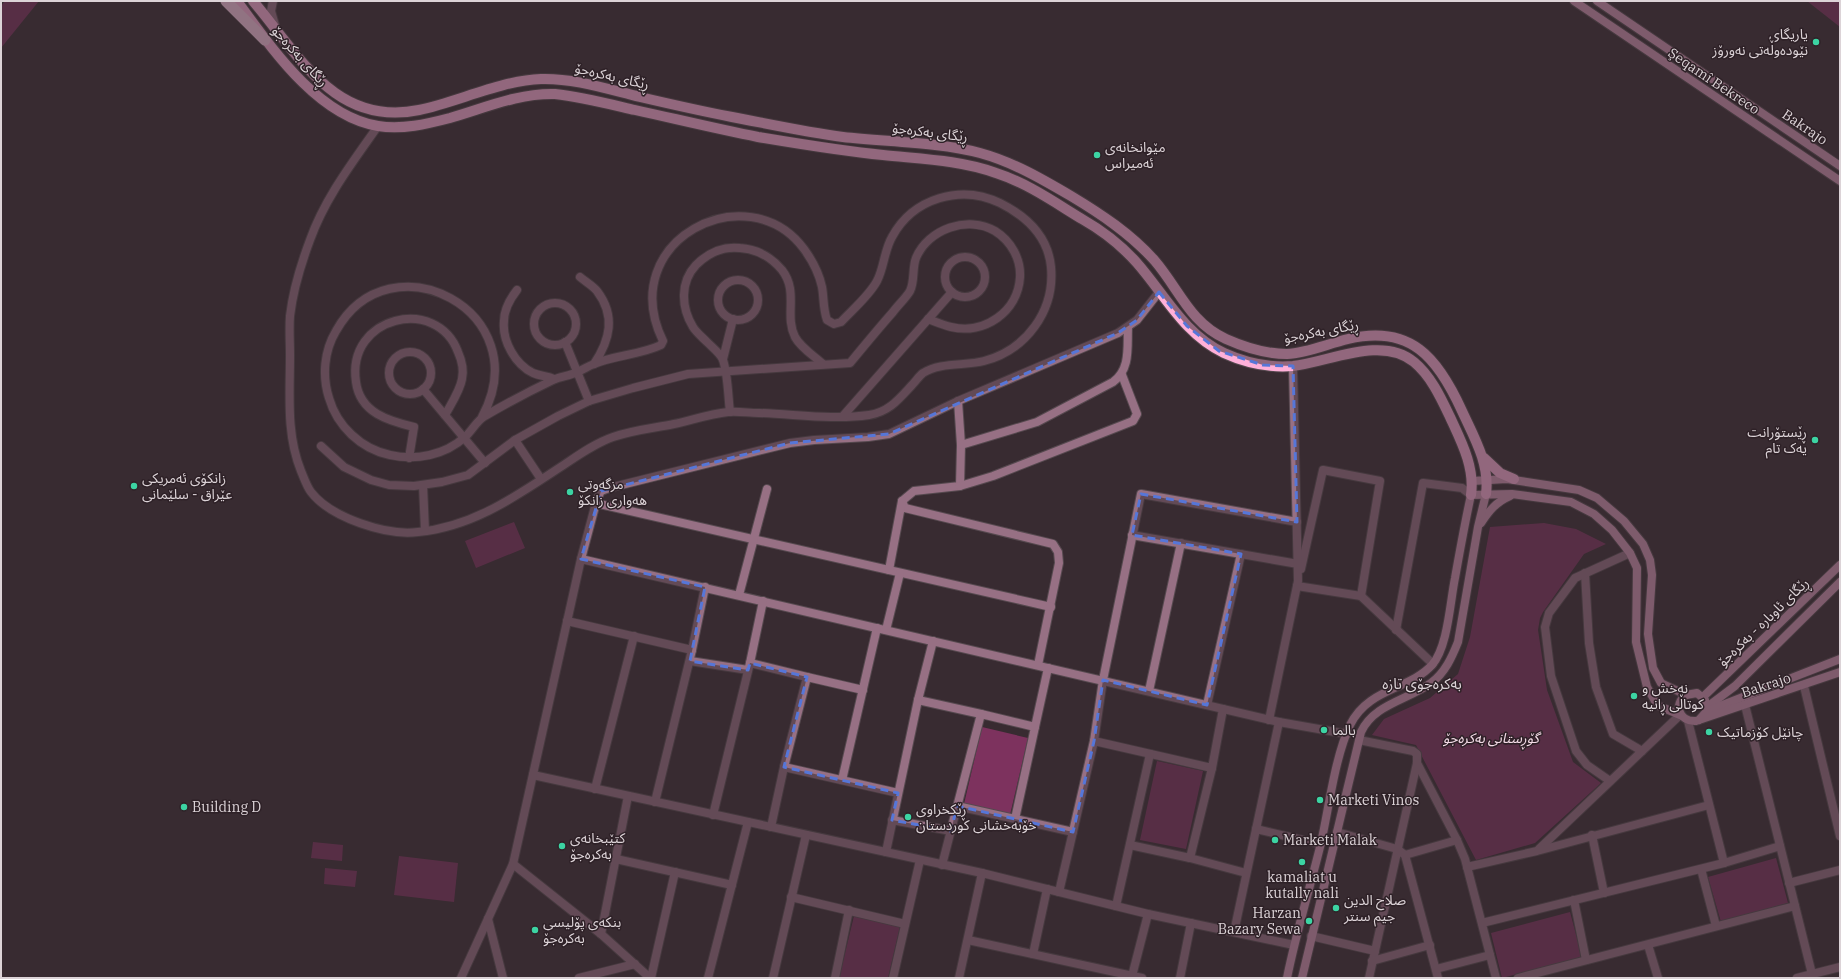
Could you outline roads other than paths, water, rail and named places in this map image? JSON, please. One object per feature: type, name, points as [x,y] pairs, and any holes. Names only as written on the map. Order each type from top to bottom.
[{"type":"highway","points":[[226,1],[266,40]]},
{"type":"main road","name":"ڕێگای بەکرەجۆ","points":[[237,1],[266,40],[306,86],[325,103],[351,117],[378,126],[397,128],[424,124],[519,96],[555,94],[779,140],[841,151],[946,162],[978,168],[1011,178],[1031,188],[1099,230],[1119,245],[1137,263],[1187,326],[1201,339],[1219,351],[1243,360],[1263,365],[1293,366],[1374,350],[1391,352],[1409,359],[1420,368],[1439,394],[1469,465],[1472,481],[1471,495]]},
{"type":"main road","name":"ڕێگای بەکرەجۆ","points":[[253,1],[306,66],[333,93],[368,110],[386,113],[408,112],[432,107],[528,80],[556,80],[596,86],[664,103],[797,130],[978,152],[1009,163],[1036,175],[1100,214],[1133,239],[1156,263],[1189,311],[1198,321],[1215,334],[1227,340],[1262,351],[1287,354],[1363,336],[1386,336],[1403,339],[1419,349],[1442,373],[1455,397],[1482,456],[1487,479],[1486,494]]},
{"type":"main road","name":"Şeqamî Bekreco","points":[[1574,1],[1840,181]]},
{"type":"main road","name":"Bakrajo","points":[[1597,1],[1840,166]]},
{"type":"main road","points":[[378,126],[386,113]]},
{"type":"main road","points":[[1219,351],[1227,340]]},
{"type":"main road","points":[[1482,456],[1500,473],[1514,480]]},
{"type":"main road","points":[[1472,481],[1487,479],[1514,480],[1569,488],[1588,494],[1606,505],[1635,533],[1646,549],[1651,566],[1648,634],[1649,652],[1653,668],[1661,683],[1686,694],[1693,693],[1703,697],[1707,709]]},
{"type":"main road","points":[[1302,978],[1359,740],[1365,725],[1374,715],[1431,683],[1439,676],[1451,659],[1458,642],[1478,527],[1486,494]]},
{"type":"main road","points":[[1478,527],[1492,508],[1502,499],[1512,494]]},
{"type":"main road","points":[[1287,978],[1340,755],[1347,734],[1354,719],[1372,700],[1388,690],[1421,674],[1433,664],[1439,652],[1446,629],[1464,525],[1471,495],[1512,494],[1562,500],[1587,509],[1612,530],[1630,553],[1637,568],[1637,650],[1644,678],[1654,701],[1663,708],[1680,715],[1688,721],[1699,720],[1707,709],[1840,660]]},
{"type":"main road","points":[[1464,525],[1478,527]]},
{"type":"main road","name":"ڕێگای ئاوبارە - بەکرەجۆ","points":[[1703,697],[1840,565]]},
{"type":"main road","name":"ڕێگای ئاوبارە - بەکرەجۆ","points":[[1707,709],[1735,686],[1840,582]]},
{"type":"main road","name":"Bakrajo","points":[[1699,720],[1804,686],[1840,672]]},
{"type":"main road","points":[[1680,715],[1679,704],[1686,694]]},
{"type":"street","points":[[273,1],[271,14],[276,28]]},
{"type":"street","points":[[378,126],[331,194],[311,237],[302,263],[290,318],[288,401],[296,457],[311,492],[323,504],[339,514],[368,526],[399,532],[416,533],[452,526],[479,516],[490,511],[590,448],[613,437],[730,412],[843,416],[873,415],[890,408],[924,372],[950,365],[984,362],[1008,352],[1030,335],[1041,319],[1047,302],[1051,265],[1046,245],[1025,218],[993,200],[976,195],[953,195],[932,200],[914,211],[897,228],[884,254],[876,283],[841,322],[834,324],[827,320],[819,274],[803,248],[790,235],[765,221],[751,218],[737,217],[702,224],[687,232],[673,244],[666,252],[656,274],[652,287],[652,314],[656,328],[663,342],[661,345],[594,364],[577,372],[554,379],[482,417]]},
{"type":"street","points":[[321,446],[344,467],[371,480],[389,485],[422,485],[442,482],[468,475],[515,440],[589,401],[688,374],[850,363],[910,291],[916,259],[928,240],[940,232],[958,225],[979,225],[997,232],[1014,251],[1020,269],[1020,280],[1013,301],[1008,310],[998,319],[977,328],[951,327],[928,319]]},
{"type":"street","points":[[723,359],[693,328],[686,315],[684,287],[691,271],[703,258],[719,250],[737,247],[754,250],[762,254],[776,263],[782,270],[791,290],[791,318],[795,337],[800,344],[823,364]]},
{"type":"street","points":[[966,257],[974,259],[980,264],[984,271],[985,279],[983,286],[978,292],[971,296],[963,297],[952,292],[946,284],[945,276],[947,268],[952,262],[959,258],[966,257]]},
{"type":"street","points":[[580,278],[597,290],[607,308],[610,329],[604,349],[594,364]]},
{"type":"street","points":[[744,280],[756,290],[758,305],[754,312],[748,317],[733,319],[721,310],[719,294],[728,282],[744,280]]},
{"type":"street","points":[[399,288],[420,288],[441,293],[459,303],[468,310],[478,322],[486,335],[492,350],[495,366],[494,387],[487,408],[482,417],[465,437],[439,453],[409,458],[388,455],[359,441],[341,422],[329,398],[325,367],[333,336],[344,318],[369,298],[384,291],[399,288]]},
{"type":"street","points":[[517,290],[509,301],[504,321],[506,342],[516,360],[533,373],[554,379]]},
{"type":"street","points":[[843,416],[952,292]]},
{"type":"street","points":[[461,978],[513,864],[581,559],[596,503],[601,491],[778,446],[808,441],[868,438],[889,434],[958,401],[1106,338],[1128,327],[1137,320],[1159,292]]},
{"type":"street","points":[[548,304],[564,304],[575,316],[575,332],[570,339],[565,342],[555,345],[547,343],[540,338],[536,331],[534,323],[536,315],[541,308],[548,304]]},
{"type":"street","points":[[409,458],[414,427],[389,421],[372,411],[362,398],[356,384],[356,360],[361,346],[378,329],[389,322],[405,319],[420,320],[433,325],[447,334],[455,344],[462,363],[462,380],[445,415]]},
{"type":"street","points":[[730,412],[723,359],[733,319]]},
{"type":"street","points":[[961,445],[1043,420],[1110,384],[1122,375],[1126,365],[1128,327]]},
{"type":"street","points":[[565,342],[589,401]]},
{"type":"street","points":[[405,353],[419,354],[428,364],[430,378],[423,389],[410,394],[404,393],[393,386],[389,373],[393,360],[405,353]]},
{"type":"street","points":[[1293,366],[1298,583]]},
{"type":"street","points":[[889,570],[902,502],[914,491],[960,486],[993,476],[1133,421],[1137,414],[1122,375]]},
{"type":"street","points":[[423,389],[465,437],[485,463]]},
{"type":"street","points":[[958,401],[961,445],[960,486]]},
{"type":"street","points":[[515,440],[541,479]]},
{"type":"street","points":[[1269,720],[1324,470],[1380,481],[1361,596]]},
{"type":"street","points":[[1462,488],[1472,481]]},
{"type":"street","points":[[1396,630],[1423,483],[1462,488],[1471,495]]},
{"type":"street","points":[[422,485],[425,531]]},
{"type":"street","points":[[739,595],[767,489]]},
{"type":"street","points":[[1059,892],[1094,741],[1103,680],[1141,494],[1297,522]]},
{"type":"street","points":[[902,502],[906,508],[1053,544],[1058,552],[1059,563],[1038,665]]},
{"type":"street","points":[[596,503],[1051,607]]},
{"type":"street","points":[[1132,535],[1298,564]]},
{"type":"street","points":[[1149,691],[1181,543]]},
{"type":"street","points":[[1610,781],[1587,765],[1576,751],[1551,676],[1545,627],[1547,618],[1570,583],[1575,578],[1630,553]]},
{"type":"street","points":[[1207,705],[1241,554]]},
{"type":"street","points":[[581,559],[1269,720],[1347,734]]},
{"type":"street","points":[[886,630],[900,573]]},
{"type":"street","points":[[1585,573],[1589,643],[1596,687],[1614,734],[1642,751]]},
{"type":"street","points":[[1298,583],[1361,596],[1433,664]]},
{"type":"street","points":[[655,802],[690,661],[705,587]]},
{"type":"street","points":[[713,815],[749,667],[763,601]]},
{"type":"street","points":[[567,621],[692,650]]},
{"type":"street","points":[[842,780],[877,628]]},
{"type":"street","points":[[595,789],[634,636]]},
{"type":"street","points":[[886,852],[918,700],[933,641]]},
{"type":"street","points":[[690,661],[749,667],[807,677],[863,690]]},
{"type":"street","points":[[1015,819],[1048,668]]},
{"type":"street","points":[[771,827],[784,767],[807,677]]},
{"type":"street","points":[[1804,686],[1840,834]]},
{"type":"street","points":[[918,700],[1035,726]]},
{"type":"street","points":[[1745,705],[1812,974]]},
{"type":"street","points":[[1190,858],[1212,768],[1223,709]]},
{"type":"street","points":[[942,865],[981,714]]},
{"type":"street","points":[[1537,851],[1680,715]]},
{"type":"street","points":[[1688,721],[1724,863]]},
{"type":"street","points":[[1234,932],[1279,722]]},
{"type":"street","points":[[1359,740],[1413,751],[1417,754],[1417,763],[1372,961],[1371,975]]},
{"type":"street","points":[[1094,741],[1212,768]]},
{"type":"street","points":[[1116,906],[1150,754]]},
{"type":"street","points":[[1417,763],[1457,840],[1467,867],[1496,978]]},
{"type":"street","points":[[784,767],[898,793]]},
{"type":"street","points":[[533,775],[982,873],[1148,914],[1294,945]]},
{"type":"street","points":[[601,934],[628,796]]},
{"type":"street","points":[[1467,867],[1537,851],[1592,835],[1709,805]]},
{"type":"street","points":[[957,806],[1073,832]]},
{"type":"street","points":[[892,820],[950,831]]},
{"type":"street","points":[[710,977],[748,822]]},
{"type":"street","points":[[1256,829],[1320,844]]},
{"type":"street","points":[[1337,832],[1397,849],[1405,855],[1438,978]]},
{"type":"street","points":[[773,978],[806,835]]},
{"type":"street","points":[[1592,835],[1604,893]]},
{"type":"street","points":[[1405,855],[1457,840]]},
{"type":"street","points":[[1130,845],[1190,858],[1246,873]]},
{"type":"street","points":[[1482,923],[1701,869],[1780,846]]},
{"type":"street","points":[[616,859],[732,885]]},
{"type":"street","points":[[893,978],[920,860]]},
{"type":"street","points":[[513,864],[601,934],[651,978],[675,872]]},
{"type":"street","points":[[1701,869],[1716,926]]},
{"type":"street","points":[[1789,883],[1840,870]]},
{"type":"street","points":[[959,978],[982,873]]},
{"type":"street","points":[[1033,954],[1048,889]]},
{"type":"street","points":[[791,897],[905,924]]},
{"type":"street","points":[[1574,900],[1586,960]]},
{"type":"street","points":[[1518,978],[1795,906]]},
{"type":"street","points":[[835,978],[849,910]]},
{"type":"street","points":[[1132,976],[1148,914]]},
{"type":"street","points":[[488,919],[503,978]]},
{"type":"street","points":[[1180,978],[1191,923]]},
{"type":"street","points":[[1311,936],[1375,951]]},
{"type":"street","points":[[968,940],[1142,978]]},
{"type":"street","points":[[1372,961],[1430,945]]},
{"type":"street","points":[[1648,945],[1658,978]]},
{"type":"street","points":[[1436,969],[1490,955]]},
{"type":"street","points":[[579,978],[635,964]]},
{"type":"street","points":[[1797,978],[1840,967]]},
{"type":"place","name":"یاریگای نێودەوڵەتی نەورۆز","points":[[1816,42]]},
{"type":"place","name":"مێوانخانەی ئەمیراس","points":[[1097,155]]},
{"type":"place","name":"ڕێستۆرانت یەک تام","points":[[1815,440]]},
{"type":"place","name":"زانکۆی ئەمریکی عێراق - سلێمانی","points":[[134,486]]},
{"type":"place","name":"مزگەوتی هەواری زانکۆ","points":[[570,492]]},
{"type":"place","name":"نەخش و کوتاڵی ڕانیە","points":[[1634,696]]},
{"type":"place","name":"بالما","points":[[1324,730]]},
{"type":"place","name":"چانێل کۆزماتیک","points":[[1709,732]]},
{"type":"place","name":"Marketi Vinos","points":[[1320,800]]},
{"type":"place","name":"Building D","points":[[184,807]]},
{"type":"place","name":"ڕێکخراوی خۆبەخشانی کوردستان","points":[[908,817]]},
{"type":"place","name":"Marketi Malak","points":[[1275,840]]},
{"type":"place","name":"کتێبخانەی بەکرەجۆ","points":[[562,846]]},
{"type":"place","name":"kamaliat u kutally nali","points":[[1302,862]]},
{"type":"place","name":"صلاح الدين جيم سنتر","points":[[1336,908]]},
{"type":"place","name":"Harzan Bazary Sewa","points":[[1309,921]]},
{"type":"place","name":"بنکەی پۆلیسی بەکرەجۆ","points":[[535,930]]},
{"type":"district","name":"بەکرەجۆی تازە","points":[[1422,683]]},
{"type":"park label","name":"گۆڕستانی بەکرەجۆ","points":[[1491,738]]}]
